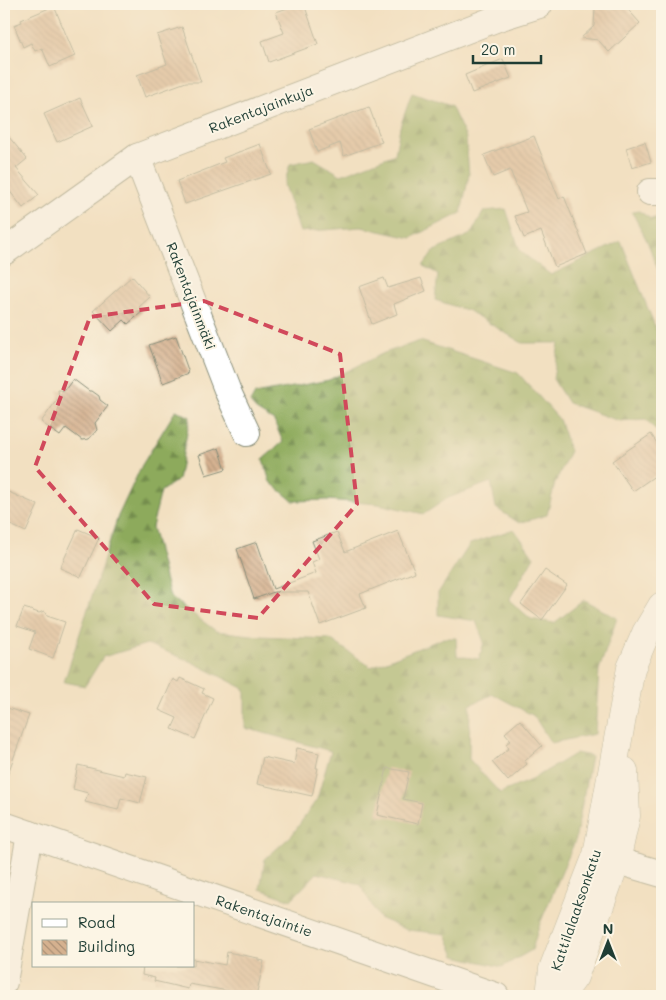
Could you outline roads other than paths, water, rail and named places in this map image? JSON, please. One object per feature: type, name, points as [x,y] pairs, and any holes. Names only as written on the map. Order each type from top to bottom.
[{"type":"street","name":"Rakentajainkuja","points":[[4,252],[137,157],[498,18],[539,5]]},
{"type":"street","name":"Rakentajainmäki","points":[[137,157],[228,392],[247,433]]},
{"type":"street","name":"Kattilalaaksonkatu","points":[[550,996],[553,969],[626,816],[623,705],[631,668],[646,634],[662,606]]},
{"type":"street","name":"Rakentajaintie","points":[[4,825],[496,996]]},
{"type":"street","points":[[4,982],[30,834]]},
{"type":"street","name":"Kattilalaaksonkatu","points":[[560,996],[574,977],[606,858]]},
{"type":"street","points":[[606,858],[662,874]]}]
